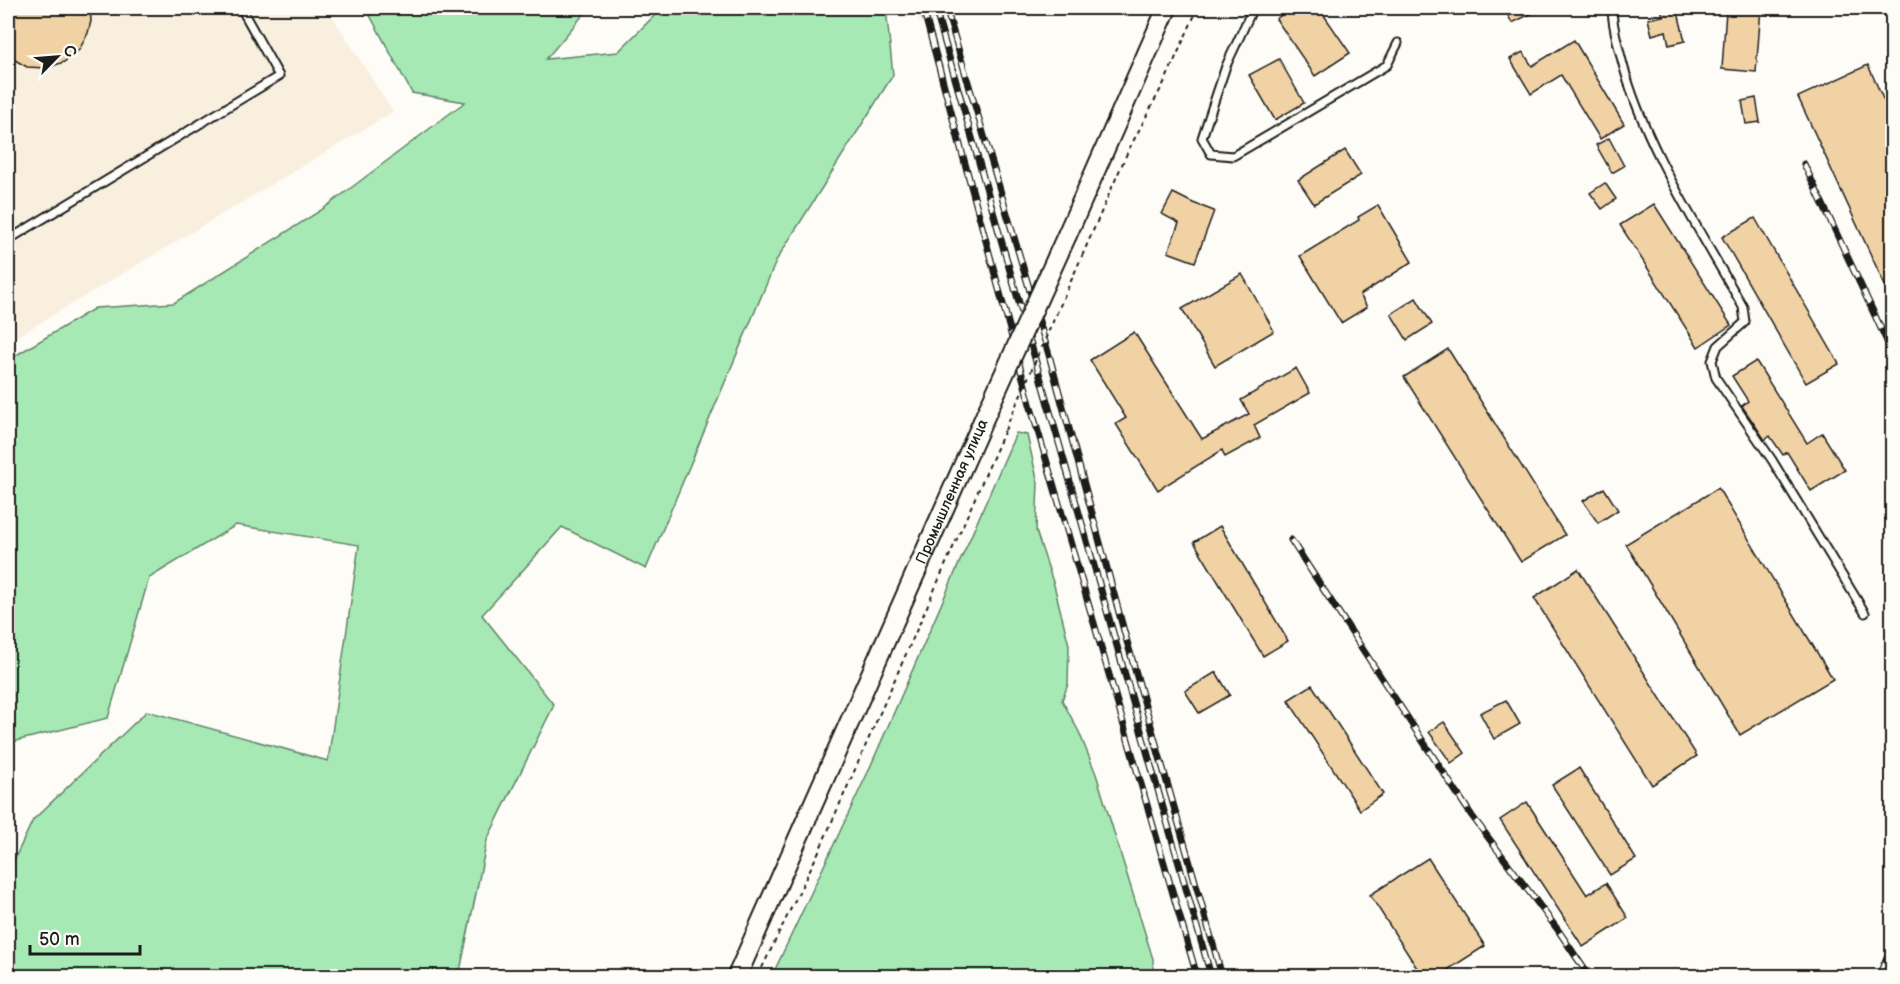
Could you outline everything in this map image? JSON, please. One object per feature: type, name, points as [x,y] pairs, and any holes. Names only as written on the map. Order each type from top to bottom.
[{"type":"street","name":"Промышленная улица","points":[[737,976],[1167,8]]},
{"type":"lane","points":[[8,240],[279,76],[241,8]]},
{"type":"lane","points":[[1253,8],[1226,66],[1202,138],[1211,154],[1233,156],[1387,65],[1398,43]]},
{"type":"lane","points":[[1612,8],[1612,21],[1628,83],[1660,159],[1743,307],[1745,322],[1718,346],[1712,361],[1716,378],[1772,460],[1865,612]]},
{"type":"path","points":[[758,976],[819,851],[1128,151],[1166,79],[1198,8]]},
{"type":"shaded area","points":[[8,8],[327,8],[393,112],[8,342]]},
{"type":"shaded area","points":[[916,8],[954,8],[956,15],[920,23]]},
{"type":"green space","points":[[366,8],[589,8],[546,59],[618,52],[662,8],[886,8],[893,75],[777,259],[646,569],[562,527],[482,615],[554,705],[487,840],[459,976],[8,976],[8,873],[33,820],[147,711],[328,761],[359,545],[236,525],[149,578],[108,718],[8,743],[8,360],[95,308],[174,303],[323,209],[465,102],[412,93]]},
{"type":"green space","points":[[1016,433],[1027,435],[1038,483],[1036,531],[1054,585],[1069,645],[1068,684],[1062,700],[1079,732],[1096,774],[1153,959],[1153,976],[772,976],[868,772]]},
{"type":"building","points":[[8,8],[90,8],[91,21],[88,33],[79,50],[64,62],[46,68],[27,67],[8,56]]},
{"type":"building","points":[[1292,8],[1319,8],[1350,53],[1315,76],[1276,19]]},
{"type":"building","points":[[1504,8],[1543,8],[1512,23]]},
{"type":"building","points":[[1661,8],[1677,8],[1685,41],[1669,45],[1666,31],[1652,35],[1648,19],[1663,16]]},
{"type":"building","points":[[1749,8],[1761,8],[1756,72],[1722,69],[1726,10],[1749,12]]},
{"type":"building","points":[[1574,40],[1624,124],[1600,139],[1561,75],[1531,94],[1510,59],[1523,52],[1532,66]]},
{"type":"building","points":[[1279,59],[1304,103],[1275,120],[1249,75]]},
{"type":"building","points":[[1868,65],[1884,101],[1893,97],[1893,303],[1798,97]]},
{"type":"building","points":[[1756,98],[1760,122],[1746,124],[1742,101]]},
{"type":"building","points":[[1609,138],[1624,166],[1612,173],[1596,145]]},
{"type":"building","points":[[1345,150],[1361,175],[1314,204],[1298,180]]},
{"type":"building","points":[[1605,183],[1616,199],[1602,209],[1590,193]]},
{"type":"building","points":[[1173,193],[1214,211],[1195,262],[1168,252],[1179,223],[1162,214]]},
{"type":"building","points":[[1654,204],[1731,325],[1698,347],[1620,225]]},
{"type":"building","points":[[1378,205],[1412,262],[1360,295],[1367,307],[1341,323],[1300,256],[1359,220],[1358,217]]},
{"type":"building","points":[[1755,218],[1839,364],[1806,383],[1722,237]]},
{"type":"building","points":[[1242,274],[1274,331],[1215,366],[1182,309]]},
{"type":"building","points":[[1416,298],[1432,324],[1407,340],[1391,314]]},
{"type":"building","points":[[1134,332],[1202,439],[1249,414],[1241,400],[1296,368],[1310,393],[1254,425],[1260,438],[1225,457],[1222,450],[1158,490],[1116,424],[1126,418],[1090,360]]},
{"type":"building","points":[[1448,349],[1565,535],[1521,562],[1404,377]]},
{"type":"building","points":[[1756,361],[1807,443],[1822,433],[1845,470],[1811,491],[1787,452],[1783,455],[1770,436],[1765,440],[1742,406],[1748,401],[1732,376]]},
{"type":"building","points":[[1604,488],[1618,510],[1598,523],[1583,501]]},
{"type":"building","points":[[1718,488],[1833,679],[1740,735],[1626,544]]},
{"type":"building","points":[[1220,526],[1288,641],[1263,656],[1194,542]]},
{"type":"building","points":[[1578,569],[1697,756],[1652,785],[1534,598]]},
{"type":"building","points":[[1216,672],[1230,695],[1199,713],[1185,691]]},
{"type":"building","points":[[1312,685],[1383,794],[1360,810],[1288,700]]},
{"type":"building","points":[[1506,700],[1520,724],[1494,739],[1480,713]]},
{"type":"building","points":[[1444,722],[1465,753],[1451,763],[1429,732]]},
{"type":"building","points":[[1579,768],[1636,859],[1610,875],[1552,785]]},
{"type":"building","points":[[1527,802],[1587,895],[1606,883],[1628,918],[1583,947],[1500,820]]},
{"type":"building","points":[[1428,858],[1485,946],[1438,976],[1422,976],[1370,895]]},
{"type":"railway","points":[[923,8],[1030,404],[1197,976]]},
{"type":"railway","points":[[935,8],[1211,976]]},
{"type":"railway","points":[[946,8],[1049,355],[1124,631],[1222,976]]},
{"type":"railway","points":[[1804,164],[1892,352]]},
{"type":"railway","points":[[1291,540],[1472,816],[1558,930],[1589,976]]},
{"type":"railway","points":[[1879,976],[1892,945]]}]
